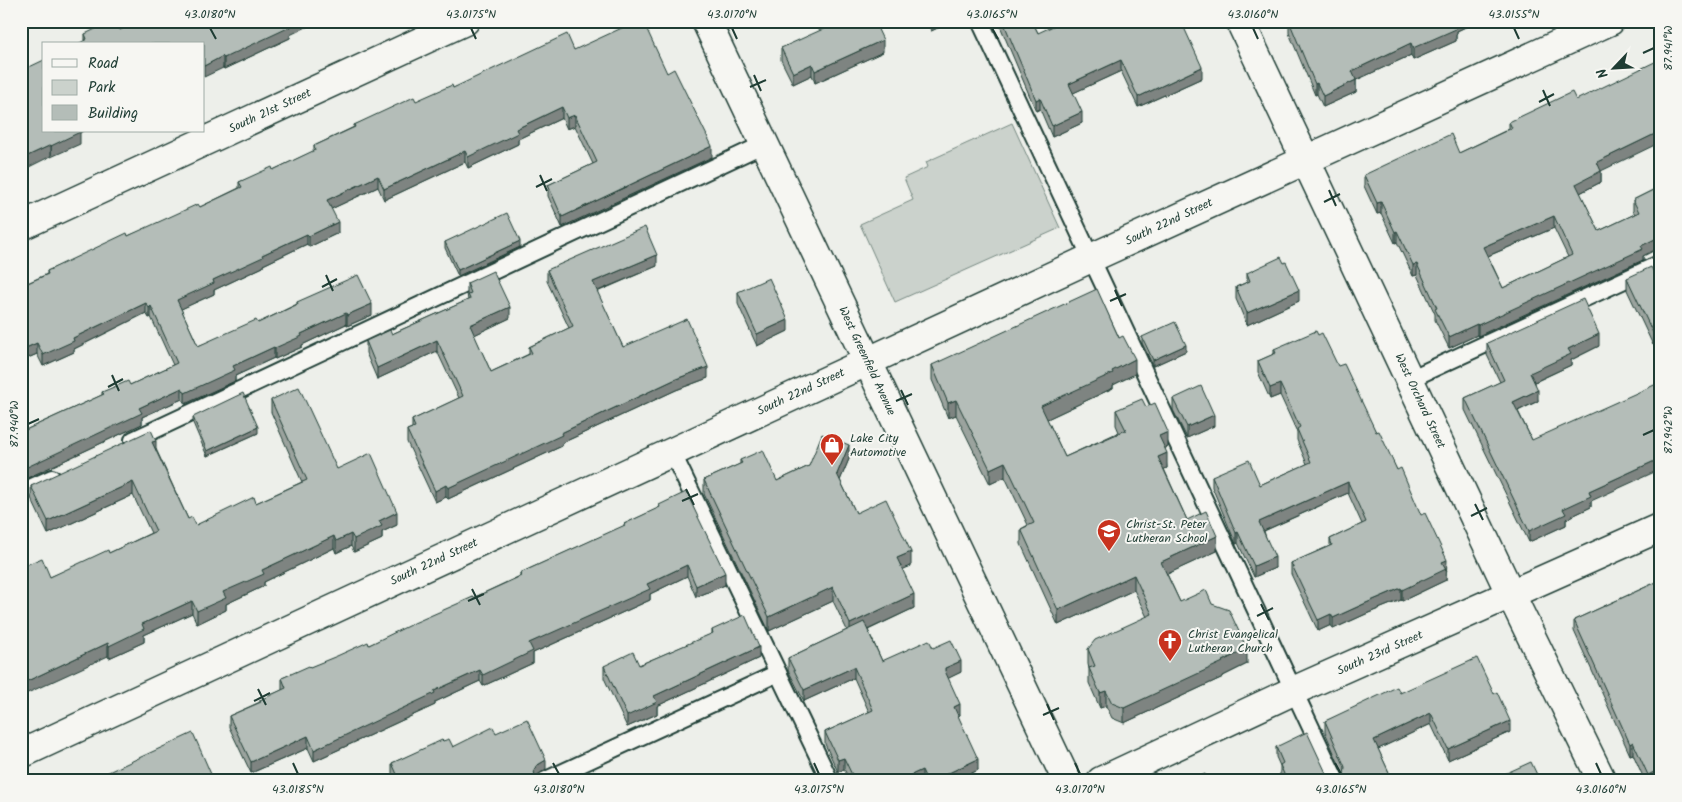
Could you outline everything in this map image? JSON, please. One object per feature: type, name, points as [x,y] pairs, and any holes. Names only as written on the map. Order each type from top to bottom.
[{"type":"street","name":"South 21st Street","points":[[21,226],[465,21]]},
{"type":"street","name":"West Greenfield Avenue","points":[[706,21],[1066,781]]},
{"type":"street","name":"West Orchard Street","points":[[1240,21],[1511,595],[1602,781]]},
{"type":"street","name":"South 22nd Street","points":[[21,754],[1091,258],[1610,21]]},
{"type":"street","name":"South 23rd Street","points":[[1101,781],[1293,691],[1661,527]]},
{"type":"lane","points":[[980,21],[1336,781]]},
{"type":"lane","points":[[120,446],[764,144]]},
{"type":"lane","points":[[1410,379],[1661,263]]},
{"type":"lane","points":[[672,452],[830,781]]},
{"type":"lane","points":[[21,492],[66,471]]},
{"type":"lane","points":[[544,781],[778,673]]},
{"type":"green space","points":[[1012,123],[1060,228],[895,302],[860,224],[913,200],[904,178],[928,167],[926,162]]},
{"type":"building","points":[[112,21],[116,21],[120,30],[138,21],[294,21],[288,24],[290,27],[205,65],[205,42],[82,42],[87,39],[85,34]]},
{"type":"building","points":[[637,21],[643,21],[667,73],[674,69],[712,146],[562,217],[548,185],[597,162],[575,115],[567,118],[562,107],[516,129],[518,133],[468,157],[465,151],[384,189],[378,176],[327,200],[338,222],[262,255],[263,257],[213,280],[214,283],[177,300],[198,346],[256,320],[258,323],[298,304],[297,302],[358,275],[372,304],[347,315],[346,313],[301,334],[302,336],[233,366],[235,370],[185,393],[182,388],[139,408],[142,413],[23,469],[21,466],[21,432],[104,394],[102,392],[128,381],[130,385],[177,363],[151,306],[149,308],[146,303],[73,338],[74,341],[43,355],[37,343],[21,350],[21,286],[48,274],[47,271],[127,233],[128,236],[198,204],[200,207],[242,187],[239,182],[272,167],[273,170],[315,150],[314,146],[414,97],[416,101],[452,85],[453,88],[567,34],[574,50]]},
{"type":"building","points":[[841,21],[874,21],[883,40],[815,71],[812,64],[793,73],[781,48]]},
{"type":"building","points":[[1003,21],[1032,21],[1038,33],[1064,21],[1181,21],[1202,67],[1138,97],[1121,60],[1069,84],[1082,112],[1052,126],[1040,98],[1036,100]]},
{"type":"building","points":[[1289,21],[1329,21],[1331,27],[1344,21],[1457,22],[1453,24],[1456,29],[1413,48],[1411,43],[1352,71],[1356,80],[1323,96],[1317,83],[1315,84]]},
{"type":"building","points":[[1661,59],[1661,131],[1597,162],[1601,171],[1576,184],[1599,231],[1639,212],[1633,200],[1661,186],[1661,236],[1641,246],[1643,249],[1449,337],[1435,309],[1437,308],[1417,264],[1413,265],[1397,231],[1395,232],[1381,202],[1377,203],[1364,175],[1451,134],[1459,153],[1512,128],[1509,122],[1572,92],[1576,100]],"holes":[[[1554,216],[1572,255],[1503,288],[1483,247]]]},
{"type":"building","points":[[42,61],[42,132],[80,132],[21,159],[21,71]]},
{"type":"building","points":[[507,213],[520,241],[458,270],[445,242]]},
{"type":"building","points":[[645,227],[657,255],[593,282],[623,347],[687,319],[708,367],[676,379],[448,488],[446,485],[435,491],[407,430],[415,427],[412,420],[463,396],[437,340],[377,368],[366,341],[390,330],[392,334],[470,299],[468,294],[471,293],[467,283],[493,271],[510,307],[470,325],[491,372],[532,353],[529,347],[573,326],[547,270]]},
{"type":"building","points":[[1281,257],[1284,263],[1286,262],[1299,290],[1247,313],[1236,287],[1250,281],[1247,273]]},
{"type":"building","points":[[1651,267],[1661,287],[1661,329],[1653,333],[1627,278]]},
{"type":"building","points":[[769,278],[788,320],[757,334],[738,292]]},
{"type":"building","points":[[1097,289],[1119,338],[1123,336],[1135,359],[1112,371],[1113,373],[1041,406],[1065,457],[1126,430],[1116,410],[1142,399],[1146,407],[1155,403],[1168,432],[1159,436],[1167,453],[1158,457],[1187,520],[1206,511],[1217,536],[1161,562],[1180,602],[1206,590],[1212,604],[1229,610],[1247,649],[1124,708],[1112,703],[1106,691],[1100,693],[1089,668],[1095,666],[1088,649],[1095,640],[1152,614],[1134,575],[1058,610],[1021,529],[1034,523],[1005,462],[990,469],[956,400],[948,403],[932,365]]},
{"type":"building","points":[[1583,299],[1599,334],[1568,349],[1571,354],[1530,373],[1538,390],[1513,402],[1532,440],[1661,382],[1661,458],[1589,491],[1591,496],[1563,509],[1566,514],[1529,531],[1465,398],[1504,380],[1487,343]]},
{"type":"building","points":[[1175,322],[1186,345],[1153,360],[1142,337]]},
{"type":"building","points":[[1316,331],[1318,335],[1322,333],[1338,366],[1344,364],[1376,432],[1379,431],[1397,470],[1401,468],[1421,515],[1425,513],[1447,560],[1442,562],[1446,569],[1402,590],[1401,588],[1333,618],[1331,614],[1318,620],[1291,563],[1332,545],[1330,539],[1366,522],[1348,482],[1259,522],[1275,557],[1254,566],[1238,532],[1236,533],[1212,476],[1249,460],[1260,485],[1311,462],[1297,429],[1300,427],[1280,384],[1270,388],[1258,361],[1276,353],[1274,349]]},
{"type":"building","points":[[1201,386],[1214,415],[1187,427],[1173,399]]},
{"type":"building","points":[[299,387],[337,469],[371,453],[397,512],[379,521],[382,526],[354,539],[351,534],[336,541],[334,536],[262,570],[264,574],[223,592],[226,598],[197,611],[192,601],[142,624],[144,629],[109,646],[108,643],[21,684],[21,567],[42,558],[50,577],[108,550],[109,553],[156,531],[133,482],[48,521],[31,486],[151,430],[156,441],[152,442],[188,519],[192,517],[196,525],[254,497],[256,503],[307,480],[271,400]]},
{"type":"building","points":[[243,393],[258,427],[207,451],[193,417]]},
{"type":"building","points":[[822,434],[849,445],[837,474],[856,513],[886,499],[911,552],[897,558],[914,594],[850,624],[833,587],[769,617],[704,480],[742,463],[740,460],[763,450],[777,481],[809,466]]},
{"type":"building","points":[[686,492],[725,573],[696,586],[687,565],[647,584],[650,589],[529,643],[533,651],[483,675],[480,670],[314,750],[308,736],[251,762],[229,716],[261,702],[260,700],[286,688],[282,678],[368,642],[369,645],[521,576],[520,573],[625,525]]},
{"type":"building","points":[[1661,580],[1661,651],[1656,653],[1661,663],[1661,781],[1658,781],[1654,772],[1648,775],[1633,742],[1630,744],[1574,620]]},
{"type":"building","points":[[745,615],[759,647],[654,696],[657,702],[627,716],[604,666],[633,652],[639,665],[713,633],[712,630]]},
{"type":"building","points":[[864,622],[882,661],[929,640],[933,648],[951,640],[961,661],[945,668],[945,671],[960,704],[954,707],[978,759],[932,781],[927,781],[922,770],[898,781],[855,781],[844,758],[838,760],[825,732],[873,710],[854,667],[804,690],[788,658]]},
{"type":"building","points":[[1477,658],[1494,694],[1497,692],[1510,721],[1448,749],[1431,713],[1374,740],[1393,781],[1355,781],[1353,777],[1345,781],[1287,781],[1280,765],[1283,763],[1276,747],[1307,732],[1327,775],[1335,780],[1340,779],[1344,776],[1345,767],[1325,721],[1397,687],[1400,693]]},
{"type":"building","points":[[527,719],[546,760],[536,766],[534,771],[535,776],[541,781],[498,781],[497,777],[489,781],[400,781],[392,763],[442,740],[449,739],[453,747],[493,727],[496,733]]},
{"type":"building","points":[[193,733],[214,781],[89,781]]},
{"type":"building","points":[[1531,762],[1540,781],[1489,781]]},
{"type":"building","points":[[1205,774],[1208,781],[1190,781]]},
{"type":"building","points":[[86,776],[88,781],[76,781]]},
{"type":"building","points":[[1413,776],[1415,781],[1403,781]]},
{"type":"place","name":"Lake City Automotive","points":[[832,466]]},
{"type":"place","name":"Christ-St. Peter Lutheran School","points":[[1109,552]]},
{"type":"place","name":"Christ Evangelical Lutheran Church","points":[[1170,662]]}]
